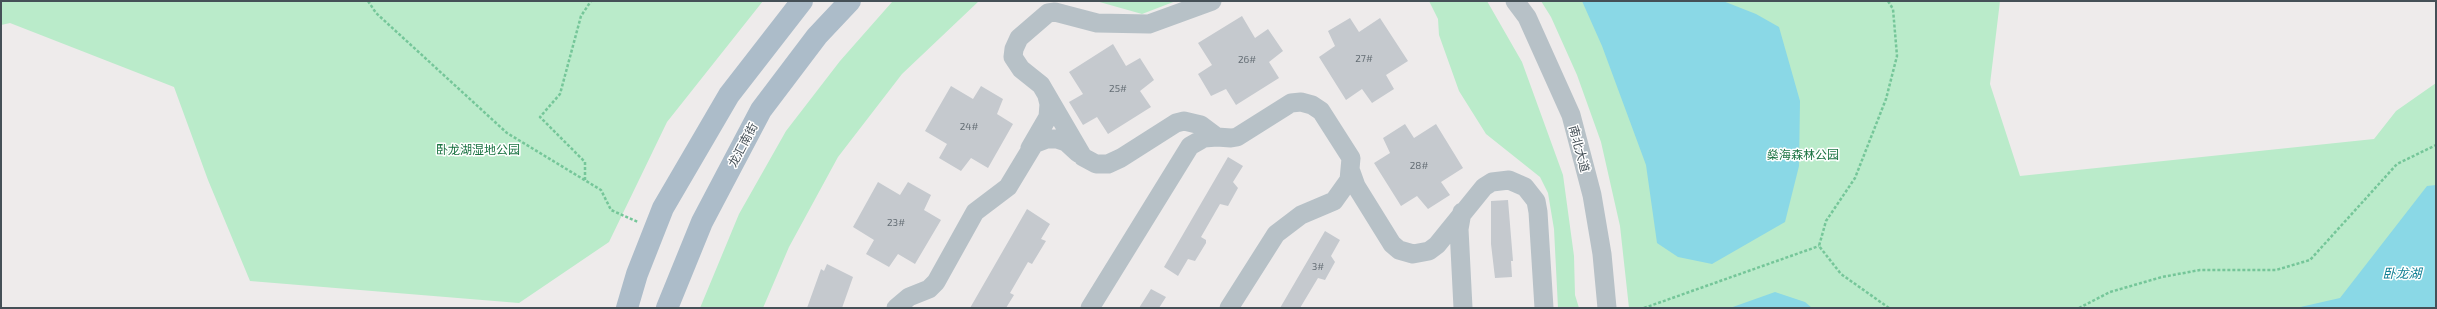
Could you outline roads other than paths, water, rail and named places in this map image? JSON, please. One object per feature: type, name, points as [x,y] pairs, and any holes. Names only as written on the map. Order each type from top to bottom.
[{"type":"main road","points":[[627,308],[637,274],[663,208],[729,94],[802,1]]},
{"type":"main road","name":"龙汇南街","points":[[667,308],[702,222],[761,110],[817,36],[850,1]]},
{"type":"street","points":[[1083,157],[1041,85],[1016,64],[1013,57],[1017,42],[1042,17],[1055,12],[1097,23],[1149,24],[1212,1]]},
{"type":"street","name":"南北大道","points":[[1516,1],[1527,17],[1570,115],[1592,195],[1602,254],[1607,308]]},
{"type":"street","points":[[896,308],[909,297],[929,289],[936,282],[975,212],[1008,187],[1048,117],[1049,104],[1047,96]]},
{"type":"street","points":[[1190,146],[1204,138],[1237,137],[1292,103],[1301,102],[1312,105],[1321,111],[1350,158],[1353,180],[1392,244],[1399,250],[1418,254],[1429,251],[1437,245],[1462,212],[1484,187],[1492,182],[1513,181],[1525,187],[1532,194],[1538,212],[1544,308]]},
{"type":"street","points":[[1029,150],[1041,140],[1057,139],[1066,142],[1083,157],[1096,164],[1108,164],[1176,123],[1188,122],[1201,125],[1217,137]]},
{"type":"street","points":[[1090,308],[1190,146],[1193,129],[1188,122]]},
{"type":"street","points":[[1334,201],[1342,193],[1351,172]]},
{"type":"street","points":[[1229,308],[1271,242],[1284,226],[1301,215],[1334,201],[1349,197],[1361,199],[1367,204]]},
{"type":"street","points":[[1462,212],[1459,222],[1463,308]]},
{"type":"street","points":[[1437,245],[1448,244],[1453,246],[1460,256]]},
{"type":"water","points":[[1582,1],[1723,1],[1756,14],[1779,27],[1800,101],[1799,166],[1785,222],[1712,264],[1678,257],[1657,243],[1646,165],[1602,46]]},
{"type":"water","name":"卧龙湖","points":[[2436,185],[2436,308],[2296,308],[2340,298],[2427,186]]},
{"type":"water","points":[[1775,292],[1805,302],[1812,308],[1730,308]]},
{"type":"park label","name":"卧龙湖湿地公园","points":[[478,150]]},
{"type":"park label","name":"燊海森林公园","points":[[1803,155]]}]
